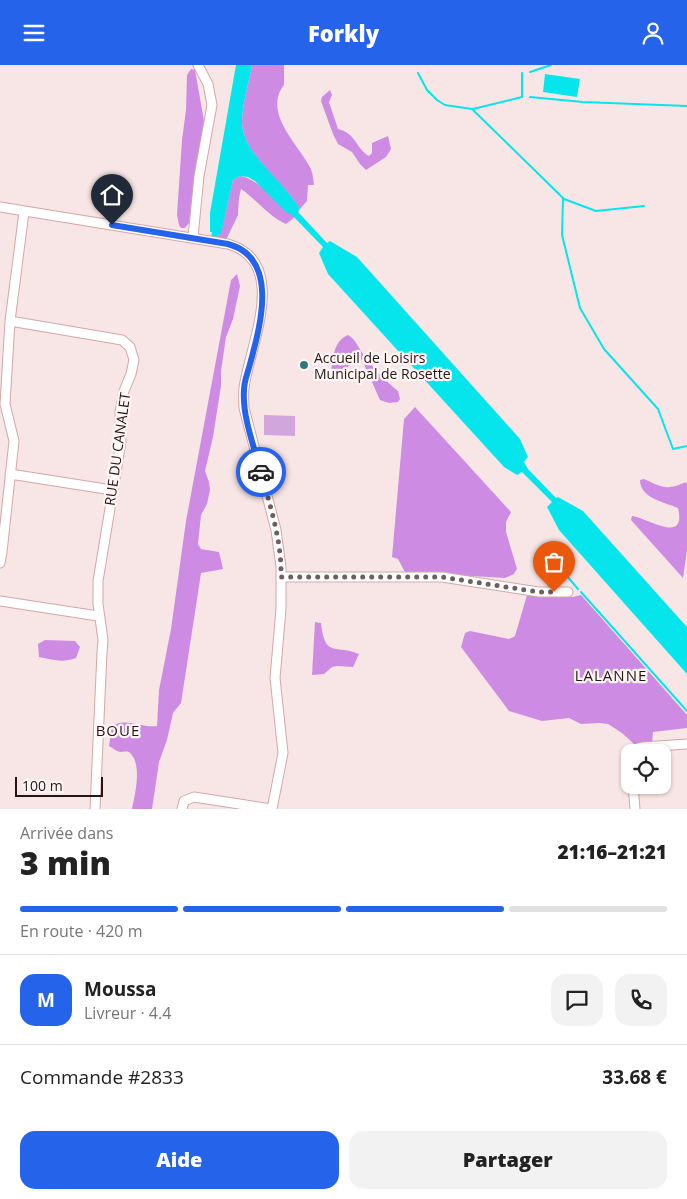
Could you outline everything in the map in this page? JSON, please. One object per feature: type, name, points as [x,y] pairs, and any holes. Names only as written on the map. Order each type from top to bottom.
[{"type":"street","points":[[193,237],[199,176],[212,105],[208,85],[198,65]]},
{"type":"street","points":[[0,207],[193,237],[237,246],[255,263],[261,284],[262,315],[244,389],[244,408],[276,530],[279,549],[281,577],[276,678],[283,753],[271,809],[240,807],[190,797],[184,801],[182,809]]},
{"type":"street","points":[[0,563],[14,441],[5,404],[10,321],[24,212]]},
{"type":"street","name":"RUE DU CANALET","points":[[10,321],[122,340],[132,350],[134,355],[133,367],[124,391],[119,419],[120,442],[98,581],[98,616],[102,646],[95,809]]},
{"type":"street","points":[[10,475],[112,491]]},
{"type":"street","points":[[281,577],[442,577],[539,592],[568,593]]},
{"type":"street","points":[[0,601],[98,616]]},
{"type":"street","points":[[671,746],[687,745]]},
{"type":"street","points":[[634,794],[635,809]]},
{"type":"shaded area","points":[[252,65],[284,65],[284,85],[278,96],[277,107],[285,129],[313,175],[314,185],[308,185],[307,201],[300,209],[257,157],[249,146],[244,134],[242,116]]},
{"type":"shaded area","points":[[191,69],[195,70],[204,121],[189,223],[185,228],[181,228],[177,215],[187,75]]},
{"type":"shaded area","points":[[330,90],[332,95],[329,102],[338,129],[349,134],[365,153],[369,156],[372,153],[372,143],[388,136],[391,149],[386,157],[366,170],[352,152],[338,144],[333,134],[321,101],[322,97]]},
{"type":"shaded area","points":[[240,176],[256,182],[295,217],[286,224],[280,221],[241,189],[238,215],[226,240],[218,238],[221,233],[233,180]]},
{"type":"shaded area","points":[[237,274],[240,286],[233,319],[226,337],[221,371],[221,386],[213,437],[205,471],[210,490],[207,504],[201,515],[198,544],[201,549],[219,552],[223,569],[201,573],[181,703],[173,713],[167,740],[159,762],[152,809],[132,809],[137,780],[136,766],[130,753],[119,752],[109,746],[112,726],[122,722],[157,726],[159,690],[171,629],[186,521],[231,280]]},
{"type":"shaded area","points":[[348,335],[355,341],[375,369],[398,391],[400,399],[398,402],[389,403],[380,400],[360,358],[339,373],[331,373],[333,356],[339,341]]},
{"type":"shaded area","points":[[415,407],[511,512],[506,522],[506,532],[517,569],[514,574],[505,578],[405,572],[398,559],[392,557],[404,419]]},
{"type":"shaded area","points":[[264,415],[295,416],[295,436],[264,435]]},
{"type":"shaded area","points":[[644,479],[664,487],[686,482],[687,550],[683,578],[631,520],[632,516],[664,527],[671,527],[677,525],[679,519],[678,508],[654,499],[644,491],[640,480]]},
{"type":"shaded area","points":[[527,595],[573,597],[581,595],[687,715],[687,728],[653,732],[652,744],[634,744],[608,724],[581,724],[569,718],[542,721],[509,711],[461,647],[465,633],[470,631],[509,639],[515,636]]},
{"type":"shaded area","points":[[315,622],[321,623],[325,642],[329,646],[359,654],[353,667],[337,666],[332,667],[324,674],[312,675]]},
{"type":"shaded area","points":[[45,640],[75,641],[80,647],[76,658],[62,661],[39,657],[38,644]]},
{"type":"water","points":[[236,65],[252,65],[242,116],[244,134],[249,146],[293,199],[300,209],[298,212],[327,243],[330,241],[357,257],[520,439],[528,457],[524,462],[528,469],[556,498],[558,497],[583,511],[687,627],[687,674],[559,530],[547,507],[552,502],[522,472],[517,475],[504,467],[328,274],[319,253],[323,247],[255,181],[248,177],[240,176],[233,180],[221,234],[219,234],[218,238],[211,237],[210,213]]},
{"type":"water","points":[[545,74],[580,79],[577,97],[543,92]]},
{"type":"waterway","points":[[530,72],[551,65]]},
{"type":"waterway","points":[[418,73],[427,90],[437,100],[445,105],[472,109],[563,198],[562,235],[580,308],[604,349],[658,409],[673,449],[687,446]]},
{"type":"waterway","points":[[473,109],[522,97],[522,73]]},
{"type":"waterway","points":[[530,97],[583,102],[687,106]]},
{"type":"waterway","points":[[564,199],[596,211],[644,206]]},
{"type":"waterway","points":[[542,547],[578,589]]},
{"type":"waterway","points":[[581,592],[687,711]]},
{"type":"way so far","points":[[261,472],[276,530],[281,577],[442,577],[539,592],[554,592]]},
{"type":"place","name":"Accueil de Loisirs Municipal de Rosette","points":[[304,365]]},
{"type":"district","name":"LALANNE","points":[[611,675]]},
{"type":"district","name":"BOUE","points":[[118,730]]},
{"type":"route","points":[[112,225],[193,237],[237,246],[255,263],[261,284],[262,315],[244,389],[244,408],[261,472]]}]
